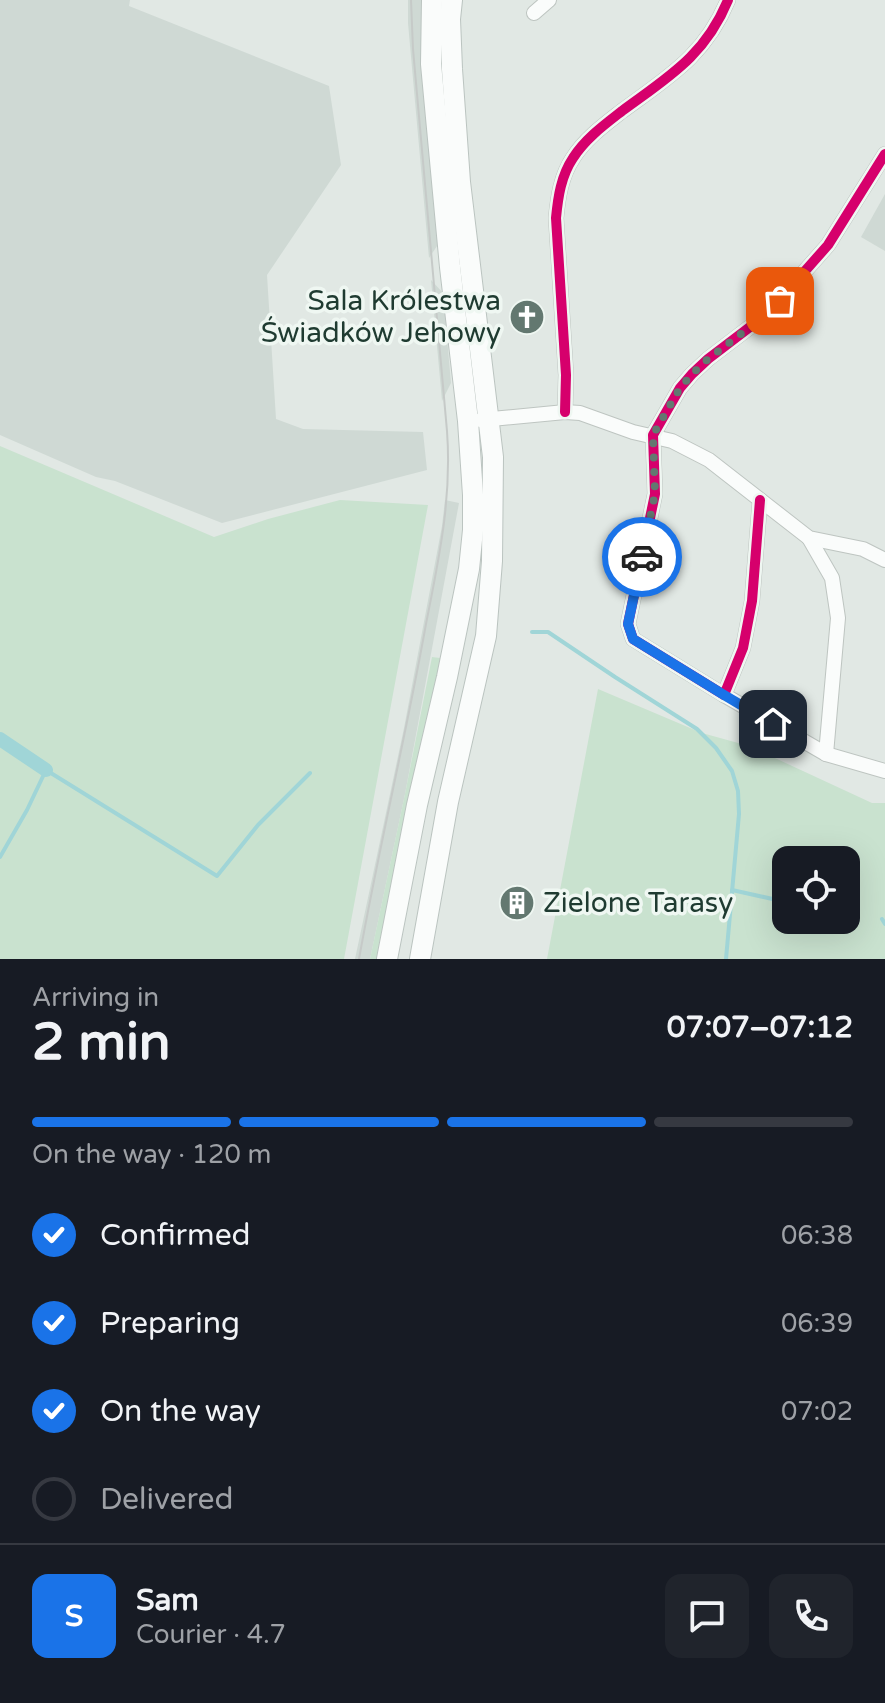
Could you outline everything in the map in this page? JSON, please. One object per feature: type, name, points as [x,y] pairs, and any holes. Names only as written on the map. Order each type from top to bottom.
[{"type":"main road","points":[[387,959],[469,569],[473,530],[468,421],[431,64],[432,0]]},
{"type":"main road","points":[[420,959],[448,802],[486,636],[492,561],[493,457],[460,182],[452,69],[452,0]]},
{"type":"street","points":[[534,13],[549,0]]},
{"type":"street","points":[[565,412],[566,375],[556,218],[558,194],[564,177],[584,142],[686,64],[700,49],[712,33],[728,0]]},
{"type":"street","points":[[885,154],[828,245],[767,314],[692,374],[680,388],[653,435],[655,494],[628,624],[633,639],[826,754],[885,771]]},
{"type":"street","points":[[468,421],[580,413],[633,432],[672,441],[709,460],[809,538],[832,578],[838,618],[826,754]]},
{"type":"street","points":[[724,695],[743,648],[752,601],[760,500]]},
{"type":"street","points":[[809,538],[863,549],[885,560]]},
{"type":"shaded area","points":[[0,0],[130,0],[129,6],[329,86],[341,165],[267,275],[276,419],[303,429],[423,432],[427,470],[222,523],[115,481],[96,477],[0,435]]},
{"type":"shaded area","points":[[408,0],[421,0],[421,41],[439,243],[429,258],[408,23]]},
{"type":"shaded area","points":[[885,194],[885,251],[861,237]]},
{"type":"shaded area","points":[[431,280],[443,293],[451,383],[442,401]]},
{"type":"shaded area","points":[[445,500],[459,503],[405,794],[370,959],[355,959],[404,728]]},
{"type":"green space","points":[[0,446],[214,537],[340,500],[428,505],[344,959],[0,959]]},
{"type":"green space","points":[[432,657],[440,658],[439,670],[405,817],[377,959],[370,959],[405,794]]},
{"type":"green space","points":[[598,689],[702,733],[749,746],[872,803],[885,803],[885,959],[547,959]]},
{"type":"waterway","points":[[532,632],[548,632],[697,729],[716,748],[732,771],[738,791],[739,814],[726,959]]},
{"type":"waterway","points":[[0,739],[46,770]]},
{"type":"waterway","points":[[0,857],[46,770],[217,876],[258,825],[310,773]]},
{"type":"waterway","points":[[732,890],[772,899]]},
{"type":"waterway","points":[[882,919],[885,924]]},
{"type":"tram line","points":[[359,959],[435,576],[448,481],[447,431],[411,0]]},
{"type":"cycle path","points":[[565,412],[566,375],[556,218],[566,172],[578,151],[595,133],[684,64],[708,36],[728,0]]},
{"type":"cycle path","points":[[760,500],[752,601],[743,648],[724,695],[633,639],[628,624],[655,494],[653,435],[680,388],[692,374],[767,314],[828,245],[885,154]]},
{"type":"way so far","points":[[642,557],[655,494],[653,435],[680,388],[692,374],[780,301]]},
{"type":"place","name":"Sala Królestwa Świadków Jehowy","points":[[527,317]]},
{"type":"place","name":"Zielone Tarasy","points":[[517,903]]},
{"type":"route","points":[[642,557],[628,624],[633,639],[773,724]]}]
